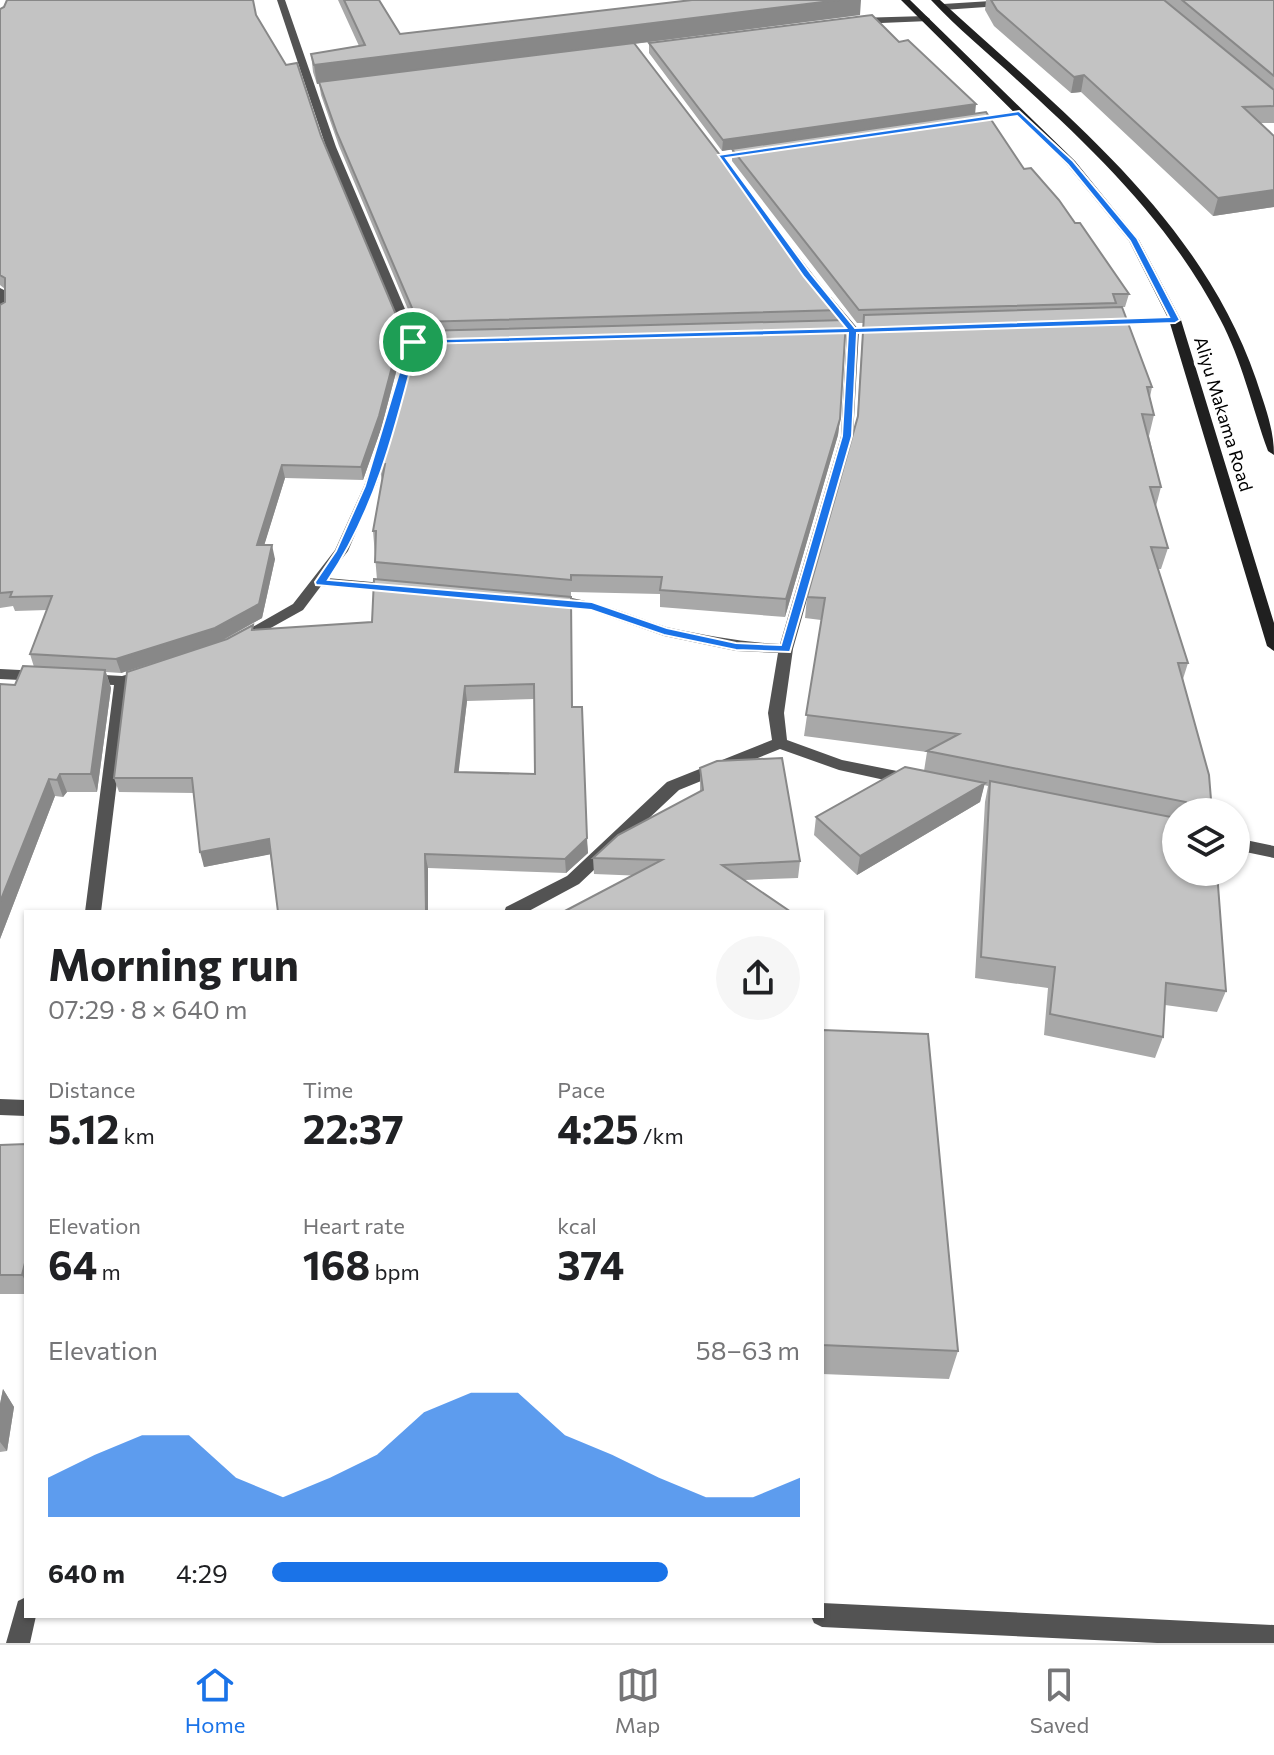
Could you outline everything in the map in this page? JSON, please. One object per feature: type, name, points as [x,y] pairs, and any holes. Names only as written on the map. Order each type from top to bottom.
[{"type":"street","points":[[225,648],[298,607],[341,551],[370,486],[390,430],[413,342],[331,147],[281,0]]},
{"type":"street","name":"Aliyu Makama Road","points":[[905,0],[1071,163],[1134,240],[1175,320],[1274,646]]},
{"type":"street","points":[[939,4],[1043,0]]},
{"type":"street","name":"Aliyu Makama Road","points":[[939,4],[1099,149],[1173,233],[1226,320],[1274,451]]},
{"type":"street","points":[[851,22],[882,18],[926,19]]},
{"type":"street","points":[[312,90],[327,88]]},
{"type":"street","points":[[956,122],[1019,113]]},
{"type":"street","points":[[780,743],[776,713],[786,649],[847,436],[853,330],[817,286]]},
{"type":"street","points":[[0,291],[0,315]]},
{"type":"street","points":[[1099,322],[1175,320]]},
{"type":"street","points":[[837,331],[868,330]]},
{"type":"street","points":[[413,342],[428,341]]},
{"type":"street","points":[[320,582],[415,590]]},
{"type":"street","points":[[536,601],[592,606],[664,631],[736,646],[786,649]]},
{"type":"street","points":[[0,674],[122,681],[166,667]]},
{"type":"street","points":[[93,910],[122,681]]},
{"type":"street","points":[[516,910],[573,880],[673,786],[780,743],[839,765],[931,783]]},
{"type":"street","points":[[1250,847],[1274,852]]},
{"type":"street","points":[[0,1107],[24,1108]]},
{"type":"street","points":[[824,1615],[1274,1637]]},
{"type":"street","points":[[18,1643],[24,1618]]},
{"type":"building","points":[[7,0],[253,0],[256,15],[286,65],[297,63],[321,136],[402,329],[379,416],[361,467],[282,465],[257,545],[272,545],[259,604],[215,628],[116,659],[30,654],[52,596],[10,597],[12,592],[0,593],[0,305],[5,302],[5,278],[0,275],[0,9]]},
{"type":"building","points":[[344,0],[379,0],[400,34],[692,0],[839,0],[314,65],[311,54],[365,45]]},
{"type":"building","points":[[991,0],[1164,0],[1274,90],[1274,106],[1243,107],[1274,136],[1274,190],[1218,198],[1084,75],[1074,77],[997,10]]},
{"type":"building","points":[[1182,0],[1274,0],[1274,76]]},
{"type":"building","points":[[872,15],[899,42],[908,40],[976,104],[723,140],[649,43]]},
{"type":"building","points":[[634,43],[839,310],[418,322],[337,133],[319,82]]},
{"type":"building","points":[[986,112],[1024,169],[1031,168],[1075,223],[1080,223],[1129,294],[1113,294],[1116,303],[859,310],[732,149]]},
{"type":"building","points":[[1122,307],[1152,387],[1147,387],[1154,415],[1142,414],[1161,487],[1150,487],[1168,548],[1151,547],[1188,663],[1178,663],[1209,775],[1211,798],[1166,798],[927,751],[959,734],[806,715],[825,598],[807,597],[858,416],[864,315]]},
{"type":"building","points":[[846,320],[840,419],[786,599],[660,590],[662,577],[571,575],[571,580],[375,562],[376,531],[373,531],[385,464],[379,464],[419,331]]},
{"type":"building","points":[[374,579],[571,597],[572,707],[582,707],[587,838],[565,859],[425,854],[426,910],[278,910],[269,839],[200,852],[192,778],[114,778],[127,672],[227,639],[253,625],[252,630],[372,622]],"holes":[[[534,684],[535,774],[455,772],[465,686]]]},
{"type":"building","points":[[23,666],[105,670],[91,774],[60,774],[57,780],[49,779],[0,902],[0,684],[15,685]]},
{"type":"building","points":[[782,758],[800,861],[722,865],[788,910],[567,910],[662,860],[593,858],[618,835],[703,790],[700,768],[717,761]]},
{"type":"building","points":[[905,767],[985,783],[860,856],[816,817]]},
{"type":"building","points":[[990,781],[1162,815],[1162,886],[1218,886],[1226,991],[1166,983],[1163,1037],[1050,1014],[1055,967],[981,957]]},
{"type":"building","points":[[824,1030],[928,1034],[958,1351],[824,1345]]},
{"type":"building","points":[[24,1144],[22,1275],[0,1275],[0,1145]]},
{"type":"route","points":[[413,342],[390,430],[370,486],[341,551],[320,582],[592,606],[664,631],[736,646],[786,649],[847,436],[853,330],[1175,320],[1134,240],[1071,163],[1019,113],[721,157],[808,275],[853,330],[413,342]]}]
